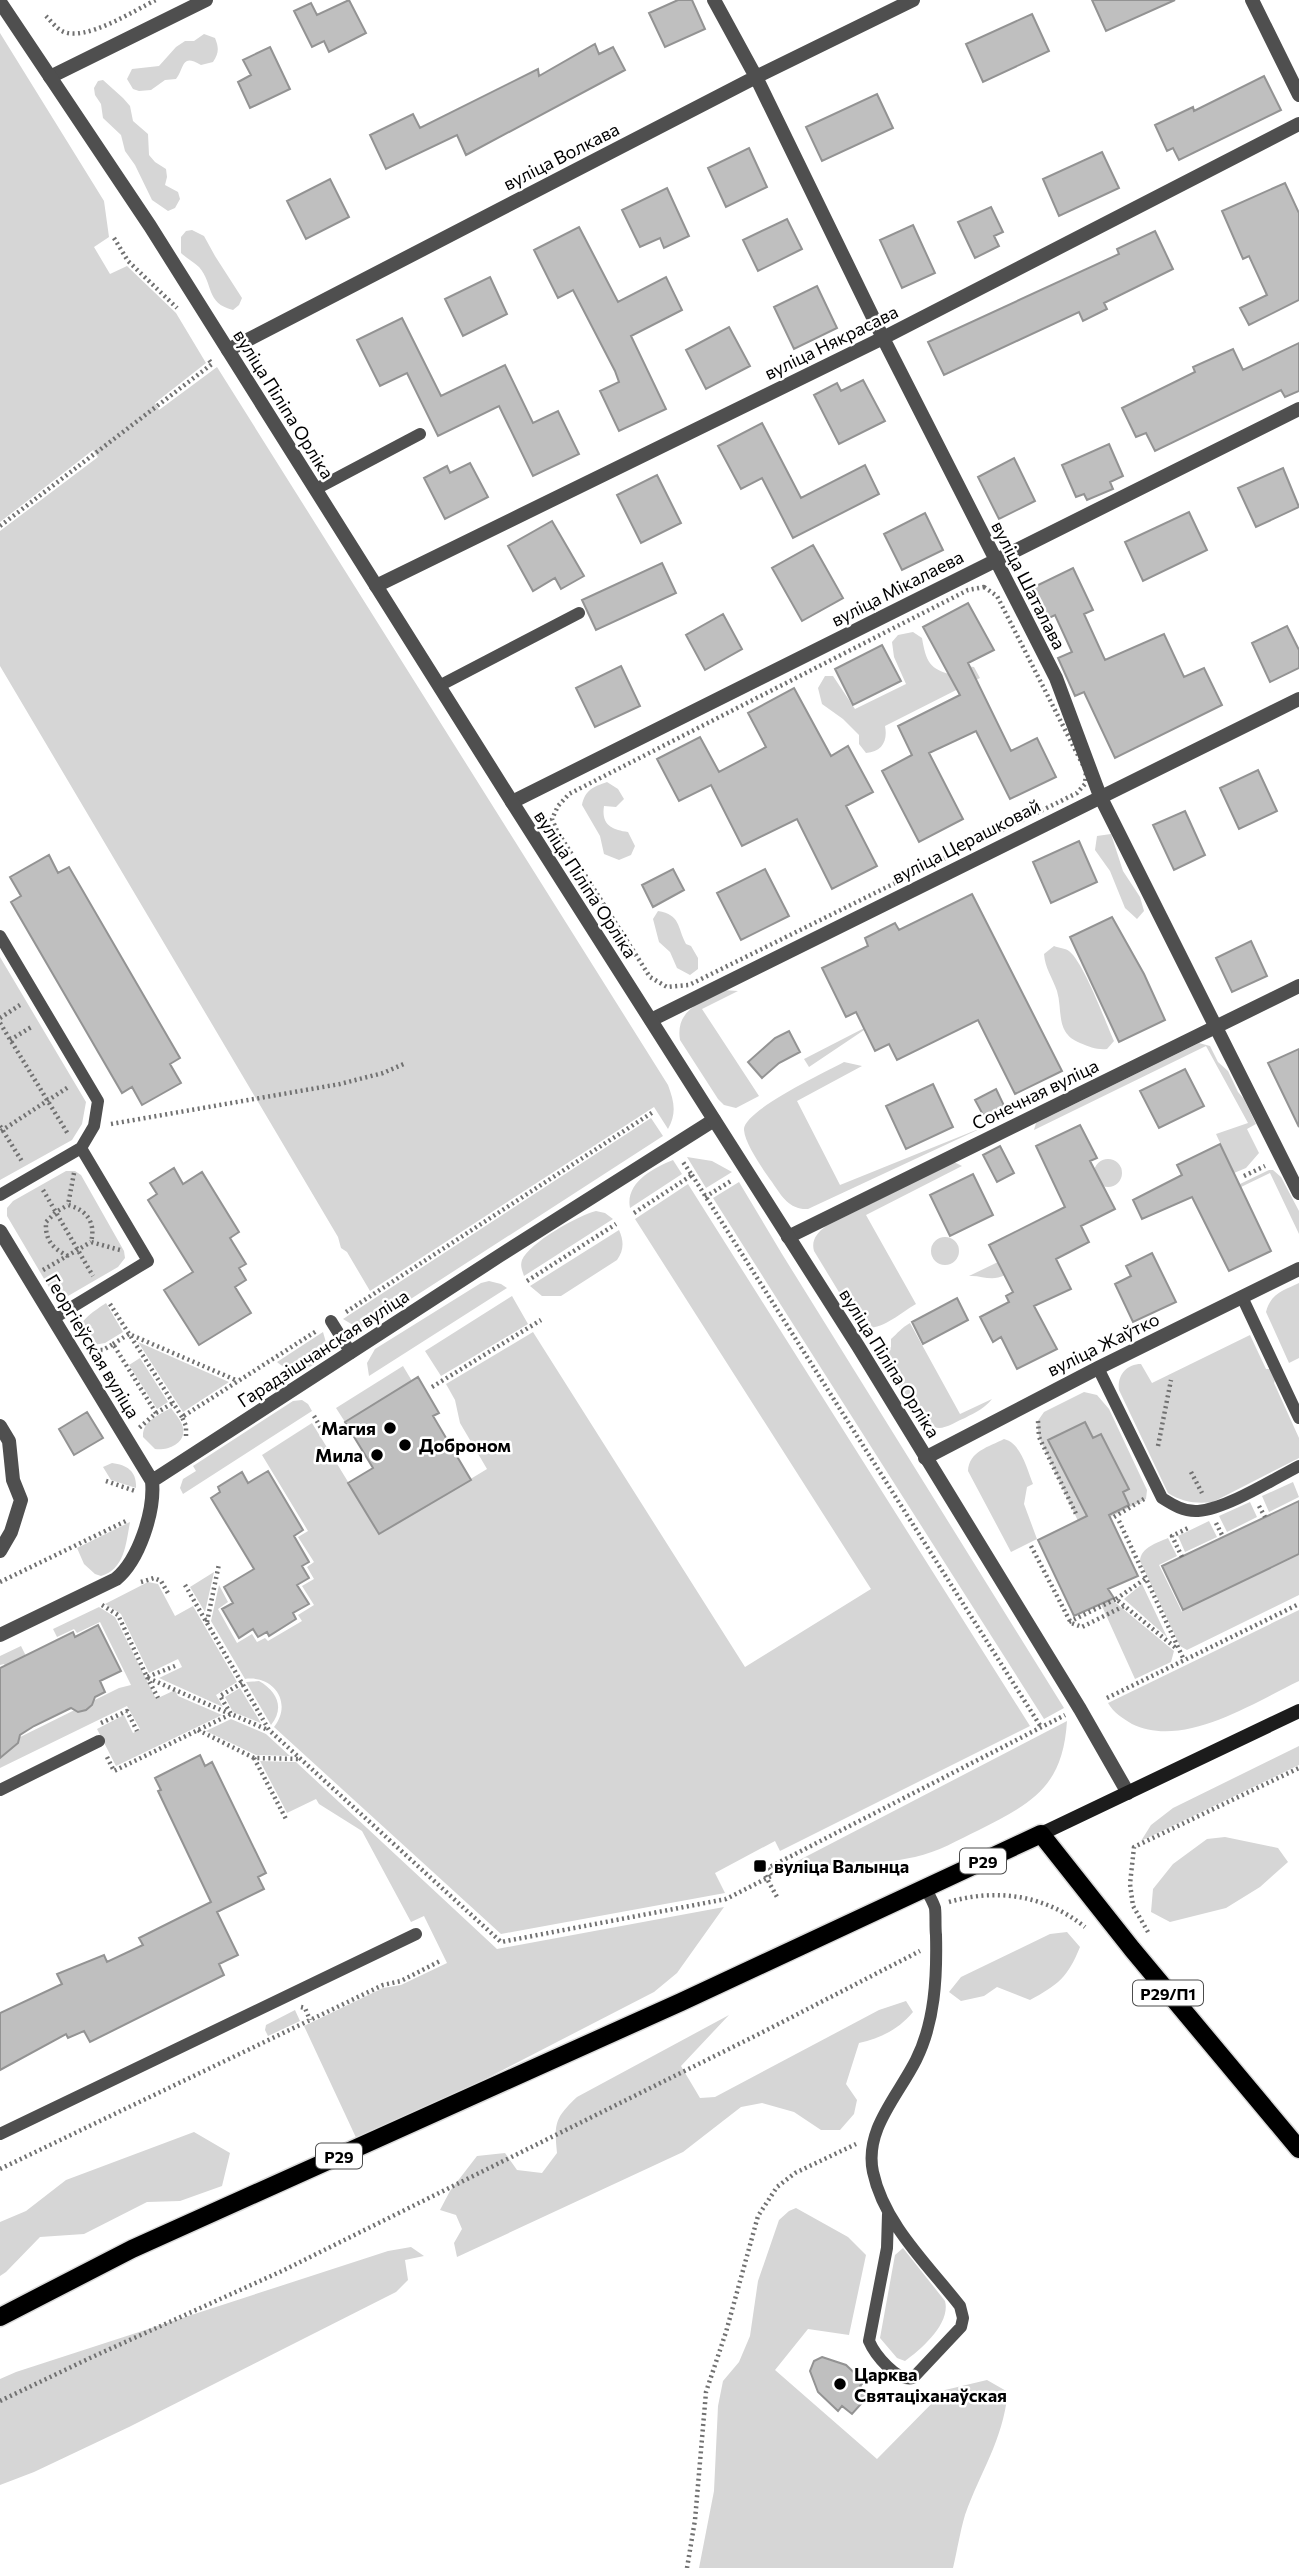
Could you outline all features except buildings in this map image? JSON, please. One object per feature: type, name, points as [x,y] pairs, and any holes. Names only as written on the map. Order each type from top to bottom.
[{"type":"main road","name":"Р29","points":[[0,2317],[132,2249],[681,2002],[1299,1711]]},
{"type":"main road","name":"Р29/П1","points":[[1041,1834],[1132,1949],[1299,2149]]},
{"type":"street","points":[[50,77],[206,0]]},
{"type":"street","name":"вуліца Шаталава","points":[[714,0],[756,77],[883,338],[1056,678],[1100,796],[1299,1193]]},
{"type":"street","name":"вуліца Волкава","points":[[228,350],[756,77],[913,0]]},
{"type":"street","points":[[1251,0],[1299,95]]},
{"type":"street","name":"вуліца Піліпа Орліка","points":[[0,2],[150,226],[788,1237],[1080,1709],[1128,1793]]},
{"type":"street","name":"вуліца Някрасава","points":[[376,586],[883,338],[1299,124]]},
{"type":"street","name":"вуліца Мікалаева","points":[[512,802],[1299,409]]},
{"type":"street","name":"вуліца Церашковай","points":[[651,1020],[1299,699]]},
{"type":"street","name":"Сонечная вуліца","points":[[788,1237],[1299,986]]},
{"type":"street","name":"Гарадзішчанская вуліца","points":[[152,1481],[714,1120]]},
{"type":"street","name":"Георгіеўская вуліца","points":[[0,1231],[152,1481]]},
{"type":"street","name":"вуліца Жаўтко","points":[[925,1458],[1098,1368],[1299,1269]]},
{"type":"street","points":[[0,1426],[9,1441],[13,1480],[21,1500],[0,1551]]},
{"type":"street","points":[[0,1635],[116,1579],[126,1571],[138,1549],[151,1502],[152,1481]]},
{"type":"lane","points":[[316,489],[420,434]]},
{"type":"lane","points":[[439,686],[579,613]]},
{"type":"lane","points":[[0,936],[98,1101],[94,1126],[81,1149],[0,1195]]},
{"type":"lane","points":[[54,1318],[148,1261],[81,1149]]},
{"type":"lane","points":[[1242,1297],[1299,1418]]},
{"type":"lane","points":[[331,1321],[351,1353]]},
{"type":"lane","points":[[1098,1368],[1161,1498],[1174,1505],[1197,1511],[1216,1508],[1299,1466]]},
{"type":"lane","points":[[0,1790],[100,1741]]},
{"type":"lane","points":[[888,2214],[887,2248],[869,2341],[899,2376],[905,2379],[913,2378],[961,2327],[963,2318],[960,2306],[888,2214],[873,2173],[871,2158],[873,2136],[916,2059],[924,2041],[933,2003],[935,1907],[926,1888]]},
{"type":"lane","points":[[0,2134],[416,1934]]},
{"type":"path","points":[[46,16],[62,32],[74,34],[87,32],[156,0]]},
{"type":"path","points":[[114,238],[128,261],[179,310]]},
{"type":"path","points":[[0,526],[212,364],[206,354]]},
{"type":"path","points":[[984,587],[997,596],[1086,771],[1085,784],[1077,793],[689,985],[667,987],[649,977],[595,891],[552,819],[558,806],[569,794],[968,590],[984,587]]},
{"type":"path","points":[[0,1018],[26,1002]]},
{"type":"path","points":[[10,1040],[38,1022]]},
{"type":"path","points":[[0,1023],[72,1140],[77,1132]]},
{"type":"path","points":[[110,1124],[340,1084],[383,1073],[405,1063]]},
{"type":"path","points":[[33,1176],[1,1130],[74,1083]]},
{"type":"path","points":[[183,1418],[653,1112]]},
{"type":"path","points":[[681,1158],[1041,1727]]},
{"type":"path","points":[[66,1171],[75,1171],[81,1175]]},
{"type":"path","points":[[68,1205],[75,1171]]},
{"type":"path","points":[[705,1197],[746,1171]]},
{"type":"path","points":[[634,1213],[692,1175]]},
{"type":"path","points":[[49,1181],[40,1186],[95,1280]]},
{"type":"path","points":[[34,1261],[41,1272],[68,1256],[77,1250],[91,1242],[94,1231],[89,1218],[80,1208],[68,1205],[46,1222],[46,1234],[54,1249],[68,1256]]},
{"type":"path","points":[[527,1281],[616,1224]]},
{"type":"path","points":[[118,1240],[125,1258]]},
{"type":"path","points":[[91,1242],[124,1251]]},
{"type":"path","points":[[107,1298],[183,1418],[186,1426],[182,1443]]},
{"type":"path","points":[[432,1387],[541,1321]]},
{"type":"path","points":[[129,1334],[238,1381]]},
{"type":"path","points":[[90,1348],[103,1349],[129,1334]]},
{"type":"path","points":[[113,1344],[156,1413]]},
{"type":"path","points":[[1157,1451],[1171,1380]]},
{"type":"path","points":[[138,1434],[144,1422],[173,1403]]},
{"type":"path","points":[[1044,1412],[1037,1422],[1038,1436],[1077,1517]]},
{"type":"path","points":[[314,1416],[325,1435]]},
{"type":"path","points":[[106,1481],[135,1491]]},
{"type":"path","points":[[1114,1517],[1146,1499],[1147,1490]]},
{"type":"path","points":[[0,1582],[129,1519]]},
{"type":"path","points":[[1119,1521],[1184,1660]]},
{"type":"path","points":[[1172,1536],[1182,1556]]},
{"type":"path","points":[[1031,1546],[1069,1622],[1082,1627],[1124,1606]]},
{"type":"path","points":[[207,1622],[219,1564]]},
{"type":"path","points":[[1069,1622],[1116,1599],[1145,1579]]},
{"type":"path","points":[[186,1585],[269,1730],[501,1942],[726,1899],[773,1875],[768,1868],[1065,1715]]},
{"type":"path","points":[[1116,1599],[1180,1651]]},
{"type":"path","points":[[98,1603],[118,1615],[158,1698]]},
{"type":"path","points":[[1107,1698],[1299,1604]]},
{"type":"path","points":[[148,1677],[175,1666]]},
{"type":"path","points":[[148,1677],[269,1730]]},
{"type":"path","points":[[230,1714],[220,1696],[242,1682]]},
{"type":"path","points":[[100,1741],[114,1771],[230,1714]]},
{"type":"path","points":[[198,1730],[254,1758],[301,1759]]},
{"type":"path","points":[[254,1758],[286,1819]]},
{"type":"path","points":[[1149,1934],[1133,1906],[1130,1885],[1134,1847],[1299,1768]]},
{"type":"path","points":[[760,1866],[777,1898]]},
{"type":"path","points":[[935,1907],[973,1896],[1002,1894],[1039,1900],[1073,1917],[1090,1930]]},
{"type":"path","points":[[0,2401],[282,2271],[761,2033],[936,1942]]},
{"type":"path","points":[[0,2169],[383,1985],[401,1981],[440,1961]]},
{"type":"path","points":[[687,2568],[695,2520],[706,2392],[726,2332],[758,2216],[777,2188],[795,2173],[873,2136]]},
{"type":"shaded area","points":[[0,33],[104,201],[109,237],[94,247],[110,274],[127,266],[176,313],[206,363],[155,403],[159,410],[217,367],[668,1085],[672,1096],[674,1112],[668,1129],[654,1107],[370,1291],[347,1252],[341,1248],[338,1237],[0,666],[0,531],[98,457],[93,450],[0,522]]},
{"type":"shaded area","points":[[204,34],[215,38],[218,48],[213,62],[201,65],[187,61],[176,79],[165,80],[151,90],[133,89],[127,79],[132,69],[159,66],[176,47],[185,41],[194,41]]},
{"type":"shaded area","points":[[103,80],[130,106],[133,121],[148,134],[149,155],[166,169],[165,185],[178,192],[180,199],[175,208],[168,211],[152,200],[125,151],[121,135],[103,118],[101,104],[94,88],[98,81]]},
{"type":"shaded area","points":[[192,230],[204,236],[242,298],[233,310],[218,303],[204,273],[181,253],[181,237],[186,231]]},
{"type":"shaded area","points":[[913,632],[922,638],[927,658],[934,667],[954,675],[966,666],[974,667],[980,678],[885,726],[883,745],[866,753],[859,744],[859,735],[822,704],[818,688],[825,676],[833,676],[855,709],[906,684],[894,657],[892,642],[898,635]]},
{"type":"shaded area","points":[[607,782],[618,789],[624,799],[616,807],[604,806],[604,818],[613,828],[628,832],[635,846],[631,855],[619,860],[604,854],[600,836],[582,805],[590,790]]},
{"type":"shaded area","points":[[1111,834],[1123,871],[1140,897],[1144,911],[1137,919],[1125,908],[1110,871],[1095,850],[1097,836]]},
{"type":"shaded area","points":[[658,911],[675,919],[686,944],[691,946],[698,958],[698,969],[690,975],[677,968],[670,952],[659,942],[653,919]]},
{"type":"shaded area","points":[[1054,946],[1066,949],[1075,957],[1087,979],[1114,1041],[1107,1049],[1097,1049],[1072,1039],[1063,1027],[1057,991],[1044,954]]},
{"type":"shaded area","points":[[0,957],[86,1102],[82,1124],[72,1140],[0,1180]]},
{"type":"shaded area","points":[[723,990],[738,991],[702,1009],[759,1096],[736,1108],[724,1105],[718,1099],[680,1040],[682,1021],[691,1008]]},
{"type":"shaded area","points":[[876,1022],[809,1067],[804,1059]]},
{"type":"shaded area","points":[[1199,1043],[1210,1046],[1218,1062],[1228,1071],[1256,1124],[1247,1129],[1259,1153],[1246,1168],[1234,1173],[1216,1134],[1248,1123],[1206,1046],[1034,1130],[1036,1123]]},
{"type":"shaded area","points":[[844,1062],[862,1066],[797,1101],[840,1185],[986,1126],[808,1209],[791,1205],[764,1171],[751,1150],[744,1130],[747,1122],[770,1103]]},
{"type":"shaded area","points":[[651,1118],[663,1136],[372,1324],[358,1328],[343,1319]]},
{"type":"shaded area","points":[[687,1157],[712,1161],[732,1172],[706,1188]]},
{"type":"shaded area","points":[[1108,1159],[1118,1163],[1122,1173],[1118,1183],[1108,1187],[1098,1183],[1094,1173],[1098,1163]]},
{"type":"shaded area","points":[[673,1160],[682,1174],[630,1208],[632,1191],[636,1184],[649,1172]]},
{"type":"shaded area","points":[[954,1162],[962,1166],[866,1215],[916,1304],[886,1323],[866,1328],[848,1307],[814,1251],[813,1243],[816,1237],[826,1226]]},
{"type":"shaded area","points":[[1269,1170],[1281,1177],[1299,1211],[1299,1234],[1270,1173],[1241,1187],[1240,1184]]},
{"type":"shaded area","points":[[66,1171],[75,1171],[81,1175],[124,1251],[125,1258],[118,1267],[68,1296],[61,1297],[53,1294],[7,1216],[7,1208],[13,1201]]},
{"type":"shaded area","points":[[739,1182],[1064,1708],[1044,1719],[713,1198]]},
{"type":"shaded area","points":[[688,1184],[1030,1726],[780,1851],[775,1841],[715,1873],[725,1893],[501,1934],[274,1727],[282,1709],[278,1693],[264,1681],[245,1679],[211,1621],[219,1585],[228,1602],[218,1609],[237,1643],[252,1634],[257,1642],[265,1638],[268,1641],[302,1621],[298,1615],[314,1605],[302,1586],[314,1579],[307,1567],[314,1562],[298,1537],[308,1531],[262,1455],[312,1423],[380,1534],[487,1469],[460,1423],[455,1400],[446,1384],[533,1332],[745,1667],[871,1589],[635,1219]]},
{"type":"shaded area","points":[[596,1211],[613,1219],[524,1276],[521,1266],[526,1253],[567,1224]]},
{"type":"shaded area","points":[[619,1230],[622,1245],[617,1260],[561,1296],[542,1296],[530,1286]]},
{"type":"shaded area","points":[[945,1237],[955,1241],[959,1251],[955,1261],[945,1265],[935,1261],[931,1251],[935,1241]]},
{"type":"shaded area","points":[[998,1262],[1005,1275],[991,1278],[969,1276]]},
{"type":"shaded area","points":[[489,1281],[507,1288],[369,1376],[367,1363],[375,1349],[481,1283]]},
{"type":"shaded area","points":[[1299,1283],[1299,1358],[1289,1363],[1266,1312],[1274,1297]]},
{"type":"shaded area","points":[[512,1296],[528,1324],[441,1376],[425,1351]]},
{"type":"shaded area","points":[[106,1303],[123,1332],[105,1343],[94,1345],[85,1339],[80,1328],[87,1317]]},
{"type":"shaded area","points":[[910,1323],[960,1414],[992,1399],[983,1408],[942,1428],[931,1426],[914,1409],[898,1385],[884,1355],[891,1347],[891,1339]]},
{"type":"shaded area","points":[[323,1332],[327,1346],[318,1360],[306,1369],[291,1369],[277,1362]]},
{"type":"shaded area","points":[[1250,1335],[1266,1369],[1270,1369],[1276,1377],[1274,1383],[1299,1438],[1299,1458],[1213,1502],[1184,1500],[1168,1493],[1119,1390],[1121,1376],[1131,1366],[1141,1364],[1152,1383]]},
{"type":"shaded area","points":[[138,1342],[229,1382],[183,1412]]},
{"type":"shaded area","points":[[140,1358],[168,1402],[157,1409],[129,1365]]},
{"type":"shaded area","points":[[403,1366],[412,1381],[345,1422],[336,1408]]},
{"type":"shaded area","points":[[1084,1392],[1097,1395],[1109,1409],[1147,1490],[1146,1499],[1110,1517],[1109,1515],[1078,1521],[1039,1437],[1037,1422],[1044,1412]]},
{"type":"shaded area","points":[[302,1400],[312,1411],[183,1494],[180,1488],[183,1479],[196,1471],[193,1466],[293,1401]]},
{"type":"shaded area","points":[[171,1408],[182,1425],[182,1438],[175,1445],[155,1449],[143,1437],[143,1431],[152,1419]]},
{"type":"shaded area","points":[[1004,1439],[1010,1441],[1019,1451],[1033,1484],[1027,1487],[1024,1504],[1037,1539],[1011,1552],[968,1471],[976,1454]]},
{"type":"shaded area","points":[[112,1463],[130,1470],[135,1478],[136,1488],[111,1480],[103,1467]]},
{"type":"shaded area","points":[[1293,1482],[1299,1497],[1269,1512],[1262,1496]]},
{"type":"shaded area","points":[[1250,1502],[1257,1517],[1227,1532],[1219,1516]]},
{"type":"shaded area","points":[[1209,1521],[1217,1537],[1185,1552],[1178,1536]]},
{"type":"shaded area","points":[[130,1522],[120,1561],[109,1573],[101,1576],[95,1574],[84,1564],[77,1548]]},
{"type":"shaded area","points":[[1168,1538],[1177,1556],[1159,1565],[1182,1612],[1183,1609],[1299,1554],[1299,1595],[1187,1650],[1180,1646],[1140,1561],[1146,1549]]},
{"type":"shaded area","points":[[214,1572],[205,1612],[190,1587]]},
{"type":"shaded area","points":[[148,1582],[158,1584],[175,1616],[193,1606],[237,1682],[216,1695],[223,1707],[159,1678],[182,1667],[178,1659],[149,1673],[121,1614],[105,1604]]},
{"type":"shaded area","points":[[1142,1584],[1167,1637],[1124,1599]]},
{"type":"shaded area","points":[[1111,1599],[1174,1651],[1171,1662],[1135,1679],[1101,1604]]},
{"type":"shaded area","points":[[99,1607],[115,1617],[156,1699],[175,1690],[178,1696],[222,1715],[116,1766],[97,1729],[124,1715],[133,1733],[140,1729],[127,1706],[0,1768],[0,1747],[119,1688],[131,1685],[100,1622],[77,1633],[74,1629],[57,1637],[53,1629]]},
{"type":"shaded area","points":[[1299,1610],[1299,1681],[1261,1701],[1217,1720],[1173,1731],[1152,1730],[1132,1724],[1108,1703]]},
{"type":"shaded area","points":[[21,1646],[27,1658],[6,1668],[4,1664],[0,1665],[0,1656]]},
{"type":"shaded area","points":[[259,1681],[277,1700],[278,1712],[271,1725],[246,1682]]},
{"type":"shaded area","points":[[240,1688],[261,1723],[233,1712],[225,1697]]},
{"type":"shaded area","points":[[231,1719],[266,1734],[290,1756],[256,1755],[206,1731]]},
{"type":"shaded area","points":[[1067,1721],[1059,1762],[1051,1777],[1029,1801],[998,1820],[940,1849],[915,1857],[867,1863],[786,1867]]},
{"type":"shaded area","points":[[1299,1746],[1299,1765],[1141,1841],[1151,1825],[1173,1808]]},
{"type":"shaded area","points":[[260,1761],[296,1762],[497,1949],[724,1907],[677,1973],[654,1992],[359,2144],[304,2026],[383,1988],[401,1985],[447,1963],[424,1916],[411,1922],[362,1831],[319,1804],[316,1799],[287,1813]]},
{"type":"shaded area","points":[[1225,1837],[1278,1848],[1288,1862],[1260,1887],[1226,1908],[1170,1922],[1151,1912],[1153,1889],[1173,1864],[1207,1839]]},
{"type":"shaded area","points":[[1067,1932],[1080,1947],[1071,1966],[1055,1985],[1030,2000],[997,1987],[984,1996],[961,2001],[949,1992],[961,1977],[1050,1934]]},
{"type":"shaded area","points":[[906,2001],[913,2012],[902,2023],[882,2035],[859,2043],[846,2084],[857,2100],[854,2114],[840,2130],[821,2130],[794,2112],[762,2103],[741,2107],[683,2152],[457,2257],[454,2243],[462,2229],[456,2215],[440,2210],[450,2191],[477,2156],[505,2153],[517,2170],[542,2173],[557,2153],[556,2128],[560,2116],[577,2097],[729,2015],[681,2066],[700,2098],[715,2097],[879,2010]]},
{"type":"shaded area","points":[[295,2010],[300,2021],[268,2036],[266,2025]]},
{"type":"shaded area","points":[[194,2132],[230,2153],[222,2186],[180,2201],[147,2202],[84,2234],[40,2237],[0,2276],[0,2222],[26,2211],[66,2180]]},
{"type":"shaded area","points":[[796,2208],[848,2237],[866,2255],[849,2335],[808,2329],[775,2370],[877,2459],[945,2390],[987,2380],[1008,2392],[996,2441],[965,2515],[953,2568],[699,2568],[714,2491],[718,2406],[723,2381],[739,2362],[750,2336],[758,2281],[779,2220]]},
{"type":"shaded area","points":[[411,2247],[424,2256],[405,2260],[408,2280],[396,2292],[129,2427],[0,2485],[0,2379],[388,2251]]},
{"type":"shaded area","points":[[903,2248],[945,2301],[946,2309],[934,2335],[905,2361],[897,2358],[880,2338],[895,2255]]},
{"type":"place","name":"Магия","points":[[390,1428]]},
{"type":"place","name":"Доброном","points":[[405,1445]]},
{"type":"place","name":"Мила","points":[[377,1455]]},
{"type":"place","name":"вуліца Валынца","points":[[760,1866]]},
{"type":"place","name":"Царква Святаціханаўская","points":[[840,2384]]}]
